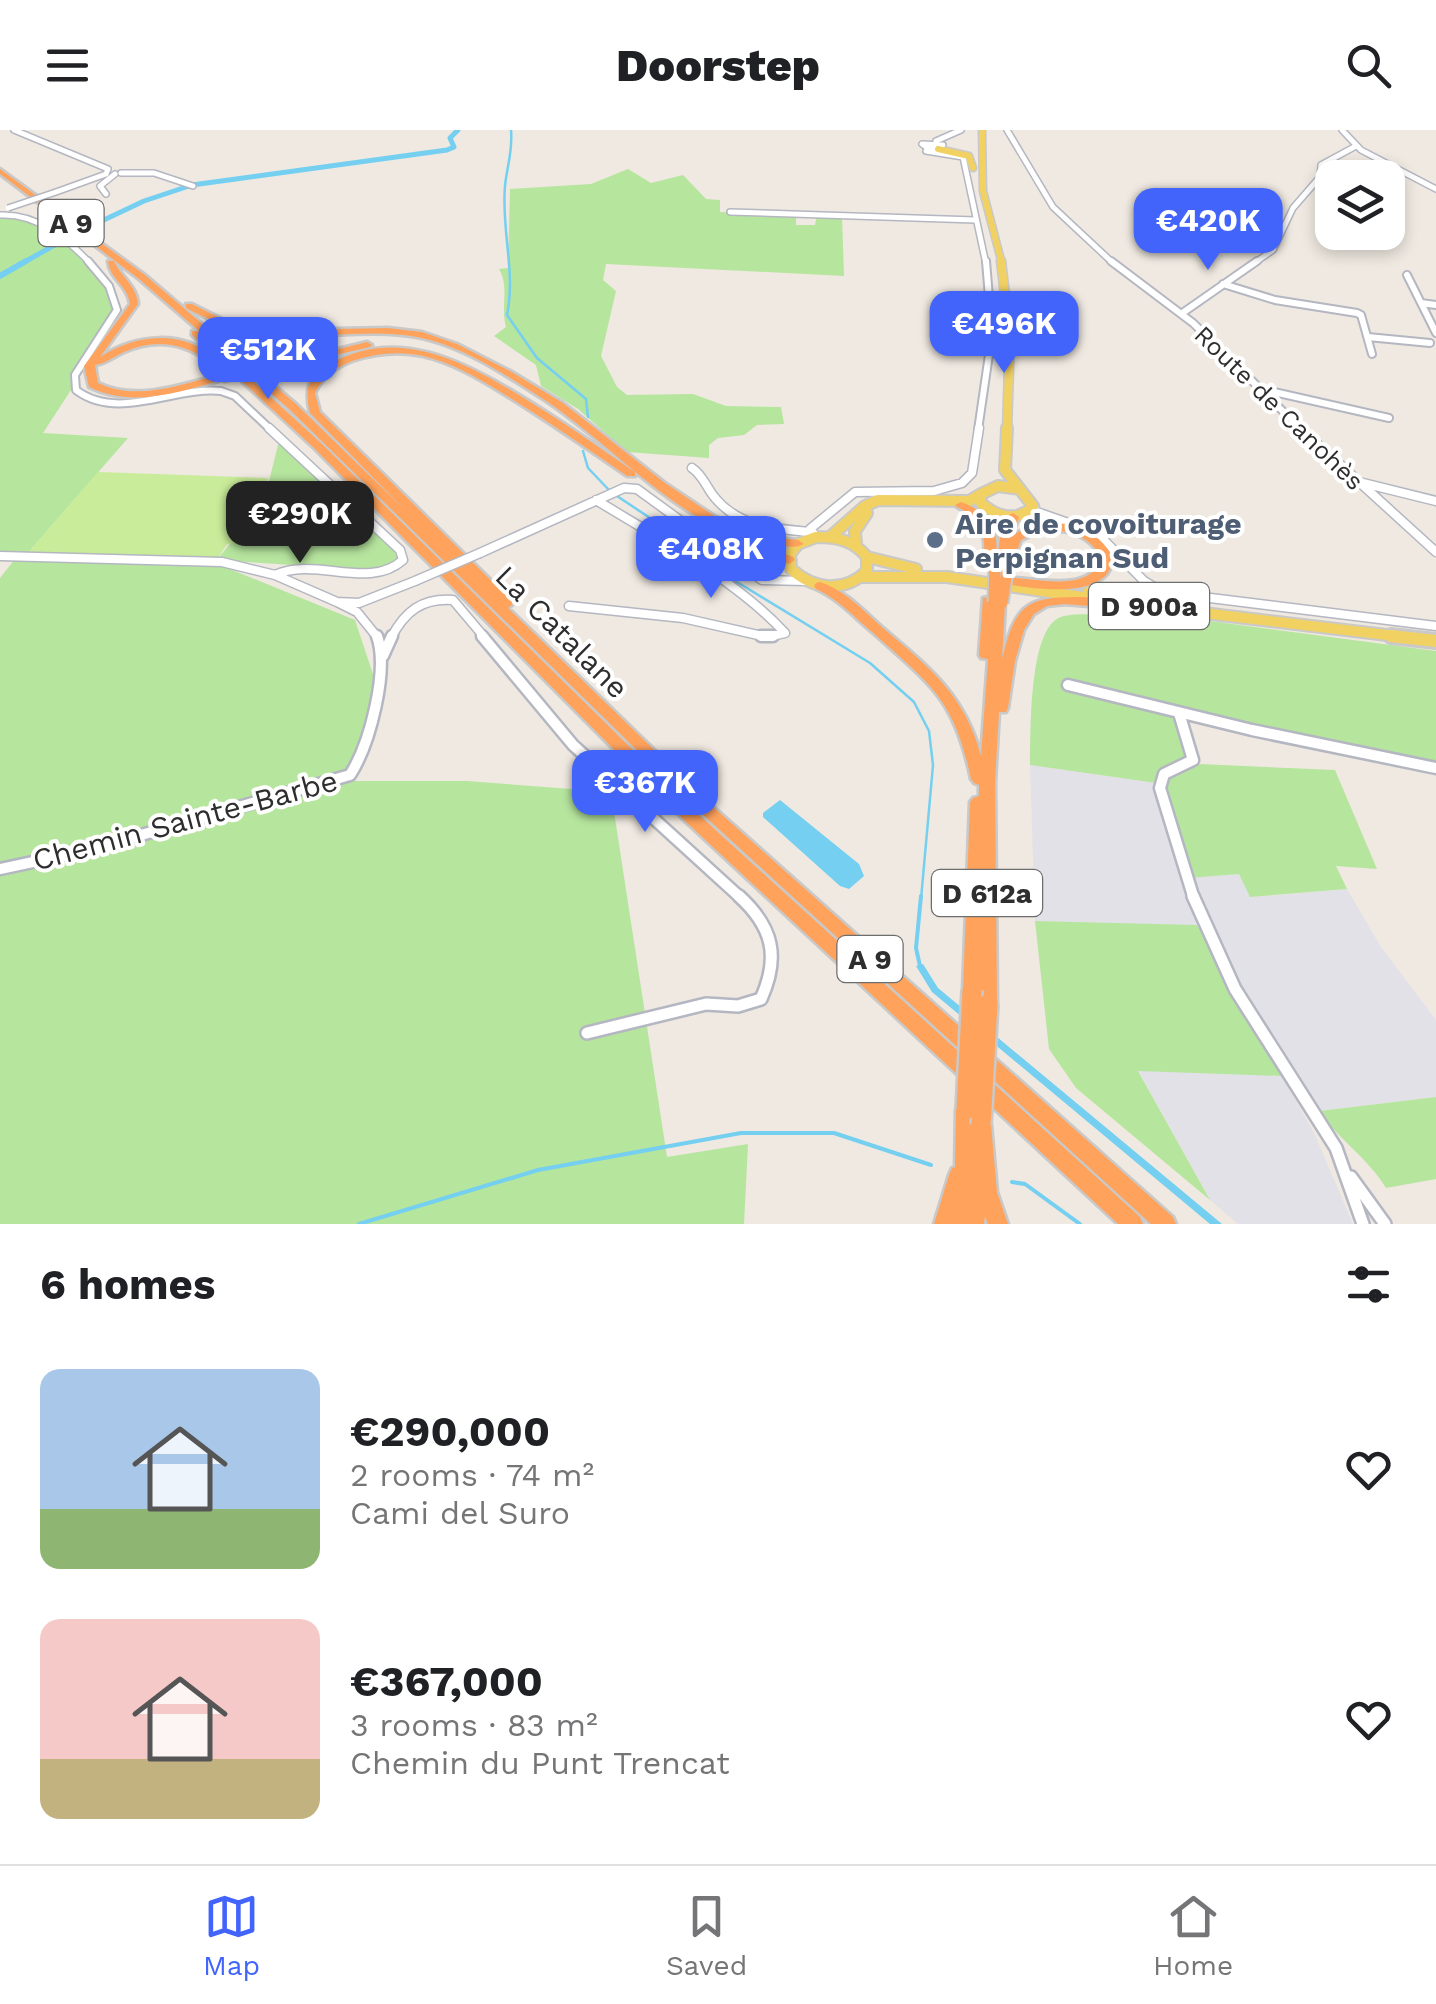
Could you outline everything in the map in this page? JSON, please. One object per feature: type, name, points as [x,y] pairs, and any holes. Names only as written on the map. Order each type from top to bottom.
[{"type":"highway","name":"La Catalane","points":[[0,170],[142,277],[325,436],[532,641],[806,901],[1166,1224]]},
{"type":"highway","name":"La Catalane","points":[[0,180],[111,263],[299,428],[692,818],[1134,1224]]},
{"type":"highway","points":[[111,263],[112,271],[133,292],[134,304],[89,366],[90,382],[99,390],[123,394],[222,378],[395,342],[440,347],[550,400]]},
{"type":"highway","points":[[142,277],[207,318],[250,332],[385,332],[435,339],[460,349],[550,400],[640,471],[726,527],[752,537],[798,544]]},
{"type":"highway","points":[[88,375],[107,356],[132,346],[168,340],[190,344],[283,421],[299,428]]},
{"type":"highway","points":[[532,641],[526,626],[506,602],[315,414],[310,393],[319,376],[344,361],[375,352],[419,350],[449,358],[534,408]]},
{"type":"highway","points":[[463,358],[722,534],[790,564]]},
{"type":"highway","points":[[962,505],[987,521],[1000,563]]},
{"type":"highway","name":"D 612a","points":[[987,509],[998,529],[1000,563]]},
{"type":"highway","name":"D 612a","points":[[974,1117],[972,990],[983,781],[1000,563],[1013,517]]},
{"type":"highway","points":[[1000,563],[1016,538],[1050,526],[1091,537],[1108,559],[1100,575],[1089,581],[1015,582]]},
{"type":"highway","points":[[813,584],[847,600],[933,676],[968,730],[983,781]]},
{"type":"highway","name":"D 900a","points":[[983,781],[995,764],[1006,666],[1024,615],[1041,602],[1064,598],[1160,608]]},
{"type":"highway","name":"D 612a","points":[[974,1117],[988,1004],[983,781],[985,700],[996,606]]},
{"type":"highway","points":[[944,1224],[974,1117]]},
{"type":"highway","points":[[974,1117],[974,1224]]},
{"type":"highway","points":[[974,1117],[987,1192],[998,1224]]},
{"type":"highway","points":[[964,1145],[964,1224]]},
{"type":"main road","points":[[934,147],[970,144],[981,130]]},
{"type":"main road","points":[[856,545],[859,522],[877,506],[895,502],[962,505],[1013,517],[1031,510],[1033,501],[1005,470],[1009,310],[1002,256],[979,160],[981,130]]},
{"type":"main road","points":[[980,196],[976,167],[981,130]]},
{"type":"main road","points":[[830,537],[865,506],[878,500],[969,501],[991,487],[997,475],[1005,325],[996,256],[972,158],[934,147]]},
{"type":"main road","points":[[991,487],[1020,489]]},
{"type":"main road","points":[[980,494],[987,509]]},
{"type":"main road","points":[[813,535],[830,537],[856,545],[867,556],[867,571],[862,577],[844,586],[813,584],[790,564],[798,544],[813,535]]},
{"type":"main road","name":"D 900a","points":[[867,556],[903,567],[1436,636]]},
{"type":"main road","name":"D 900a","points":[[862,577],[928,577],[1298,626],[1436,636]]},
{"type":"street","points":[[14,130],[118,174],[154,173],[192,185]]},
{"type":"street","points":[[934,147],[963,130]]},
{"type":"street","name":"Route de Canohès","points":[[1008,130],[1053,207],[1104,258],[1181,314],[1353,480],[1436,552]]},
{"type":"street","points":[[1342,130],[1356,146],[1436,188]]},
{"type":"street","points":[[1181,314],[1274,250],[1293,208],[1320,177],[1321,166],[1356,146]]},
{"type":"street","points":[[692,468],[702,475],[712,497],[734,513],[776,530],[813,535],[843,498],[856,492],[947,489],[967,481],[972,473],[992,334],[985,252],[963,157],[934,147]]},
{"type":"street","points":[[0,213],[106,170]]},
{"type":"street","points":[[106,194],[100,186],[118,174]]},
{"type":"street","points":[[730,212],[975,220]]},
{"type":"street","points":[[0,213],[30,217],[99,271],[116,296],[117,310],[75,374],[76,392],[93,400],[117,403],[213,390],[235,396],[358,508],[400,550],[403,560],[384,573],[293,566],[275,575]]},
{"type":"street","points":[[1368,336],[1434,341],[1406,275]]},
{"type":"street","points":[[1223,284],[1275,300],[1357,312],[1372,354]]},
{"type":"street","points":[[1421,304],[1436,305]]},
{"type":"street","points":[[1267,395],[1274,392],[1389,418]]},
{"type":"street","points":[[1353,480],[1436,500]]},
{"type":"street","points":[[337,602],[359,603],[379,598],[624,488],[637,489],[714,542],[752,575],[762,580],[813,584]]},
{"type":"street","points":[[1368,494],[1396,491]]},
{"type":"street","points":[[568,606],[712,623],[767,637],[786,632],[675,549],[596,500]]},
{"type":"street","points":[[1031,510],[1097,532],[1137,578],[1162,592],[1436,636]]},
{"type":"street","points":[[0,556],[222,562],[275,575],[358,611],[383,656]]},
{"type":"street","points":[[778,580],[790,564]]},
{"type":"street","points":[[366,620],[368,608],[379,598]]},
{"type":"street","points":[[383,656],[405,612],[442,598],[453,600],[573,746],[759,914],[772,934],[772,978],[761,998],[738,1006],[706,1004],[587,1033]]},
{"type":"street","name":"Chemin Sainte-Barbe","points":[[0,869],[75,854],[270,793],[350,775],[385,670],[383,656]]},
{"type":"street","points":[[1068,685],[1436,768]]},
{"type":"street","points":[[1180,713],[1194,760],[1164,774],[1160,788],[1189,892],[1236,991],[1314,1112],[1346,1171],[1386,1224]]},
{"type":"street","points":[[1346,1171],[1362,1224]]},
{"type":"shaded area","points":[[1030,765],[1156,783],[1182,878],[1240,874],[1251,897],[1347,889],[1381,947],[1436,1020],[1436,1097],[1319,1111],[1241,990],[1207,926],[1035,921]]},
{"type":"shaded area","points":[[1138,1070],[1282,1076],[1315,1135],[1353,1224],[1238,1224],[1210,1200]]},
{"type":"green space","points":[[628,169],[651,183],[683,175],[706,199],[720,200],[720,212],[796,214],[796,225],[815,225],[817,215],[842,216],[844,276],[606,264],[603,280],[616,291],[601,356],[617,387],[627,395],[693,394],[726,406],[781,407],[784,424],[757,425],[744,435],[718,438],[709,445],[709,458],[627,452],[578,409],[541,386],[536,365],[494,336],[506,327],[504,283],[499,269],[508,268],[510,189],[591,184]]},
{"type":"green space","points":[[0,215],[28,222],[72,248],[105,281],[115,311],[72,375],[71,390],[43,433],[128,438],[27,554],[0,553]]},
{"type":"green space","points":[[279,441],[400,560],[384,571],[217,560],[264,501]]},
{"type":"green space","points":[[98,472],[268,478],[250,542],[227,544],[217,560],[27,554]]},
{"type":"green space","points":[[15,559],[220,565],[355,620],[375,680],[354,781],[467,781],[611,792],[667,1157],[748,1144],[744,1224],[0,1224],[0,578]]},
{"type":"green space","points":[[1101,614],[1148,620],[1180,617],[1436,651],[1436,765],[1172,714],[1187,760],[1171,765],[1156,783],[1030,765],[1034,684],[1042,640],[1050,625],[1061,617]]},
{"type":"green space","points":[[1199,764],[1335,770],[1377,869],[1336,866],[1347,889],[1250,897],[1239,874],[1189,878],[1164,789],[1168,777]]},
{"type":"green space","points":[[1035,921],[1197,925],[1282,1076],[1138,1071],[1210,1200],[1076,1088],[1049,1049]]},
{"type":"green space","points":[[1436,1097],[1436,1179],[1386,1188],[1319,1111]]},
{"type":"water","points":[[780,800],[859,864],[864,876],[849,889],[840,886],[763,817]]},
{"type":"water","points":[[923,964],[938,988],[1222,1224],[1210,1224],[932,992],[916,966]]},
{"type":"waterway","points":[[89,227],[144,201],[192,185],[447,150],[454,147],[450,138],[458,130]]},
{"type":"waterway","points":[[511,130],[504,202],[510,283],[507,315],[537,358],[586,399],[588,417]]},
{"type":"waterway","points":[[21,264],[67,238]]},
{"type":"waterway","points":[[0,276],[26,261]]},
{"type":"waterway","points":[[583,451],[588,468],[609,490]]},
{"type":"waterway","points":[[617,496],[692,546],[737,582],[870,663],[914,702],[929,731],[933,765],[921,899]]},
{"type":"waterway","points":[[920,966],[916,948],[921,896]]},
{"type":"waterway","points":[[359,1224],[538,1170],[741,1133],[834,1133],[931,1165]]},
{"type":"waterway","points":[[1012,1182],[1025,1184],[1080,1224]]},
{"type":"place","name":"Aire de covoiturage Perpignan Sud","points":[[935,540]]}]
